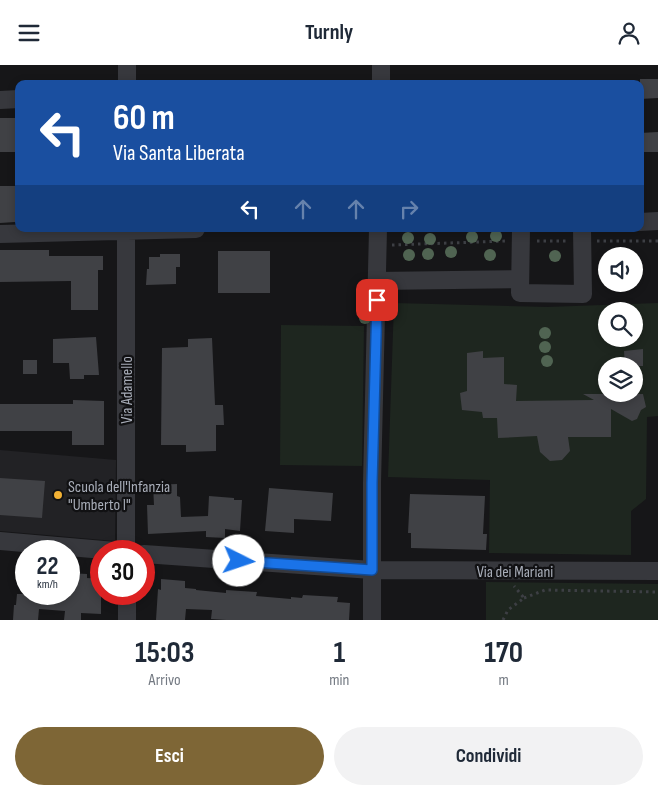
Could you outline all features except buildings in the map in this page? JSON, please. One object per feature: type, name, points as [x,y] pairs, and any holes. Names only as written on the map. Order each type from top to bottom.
[{"type":"street","points":[[127,65],[127,80]]},
{"type":"street","points":[[380,80],[381,65]]},
{"type":"street","points":[[0,100],[15,99]]},
{"type":"street","points":[[644,222],[658,221]]},
{"type":"street","points":[[0,234],[63,232]]},
{"type":"street","name":"Via Adamello","points":[[126,232],[126,540]]},
{"type":"street","points":[[372,620],[372,483],[378,232]]},
{"type":"street","points":[[521,232],[520,293],[547,300],[583,294],[582,232]]},
{"type":"street","points":[[377,281],[520,279]]},
{"type":"street","points":[[0,541],[90,549]]},
{"type":"street","name":"Via dei Mariani","points":[[155,555],[372,570],[658,571]]},
{"type":"street","points":[[126,605],[127,620]]},
{"type":"path","points":[[501,571],[524,598]]},
{"type":"path","points":[[503,620],[508,610],[524,598],[545,590],[658,592]]},
{"type":"shaded area","points":[[394,303],[547,307],[598,305],[598,347],[643,347],[643,304],[658,303],[658,416],[647,417],[646,499],[631,511],[631,555],[489,553],[490,480],[388,477]]},
{"type":"shaded area","points":[[281,325],[364,326],[362,466],[280,465]]},
{"type":"shaded area","name":"Scuola dell'Infanzia \"Umberto I\"","points":[[0,450],[116,460],[115,540],[0,531]]},
{"type":"shaded area","points":[[486,582],[658,584],[658,620],[486,620]]},
{"type":"place","name":"Scuola dell'Infanzia \"Umberto I\"","points":[[58,495]]},
{"type":"route","points":[[239,561],[372,570],[372,483],[377,300]]}]
